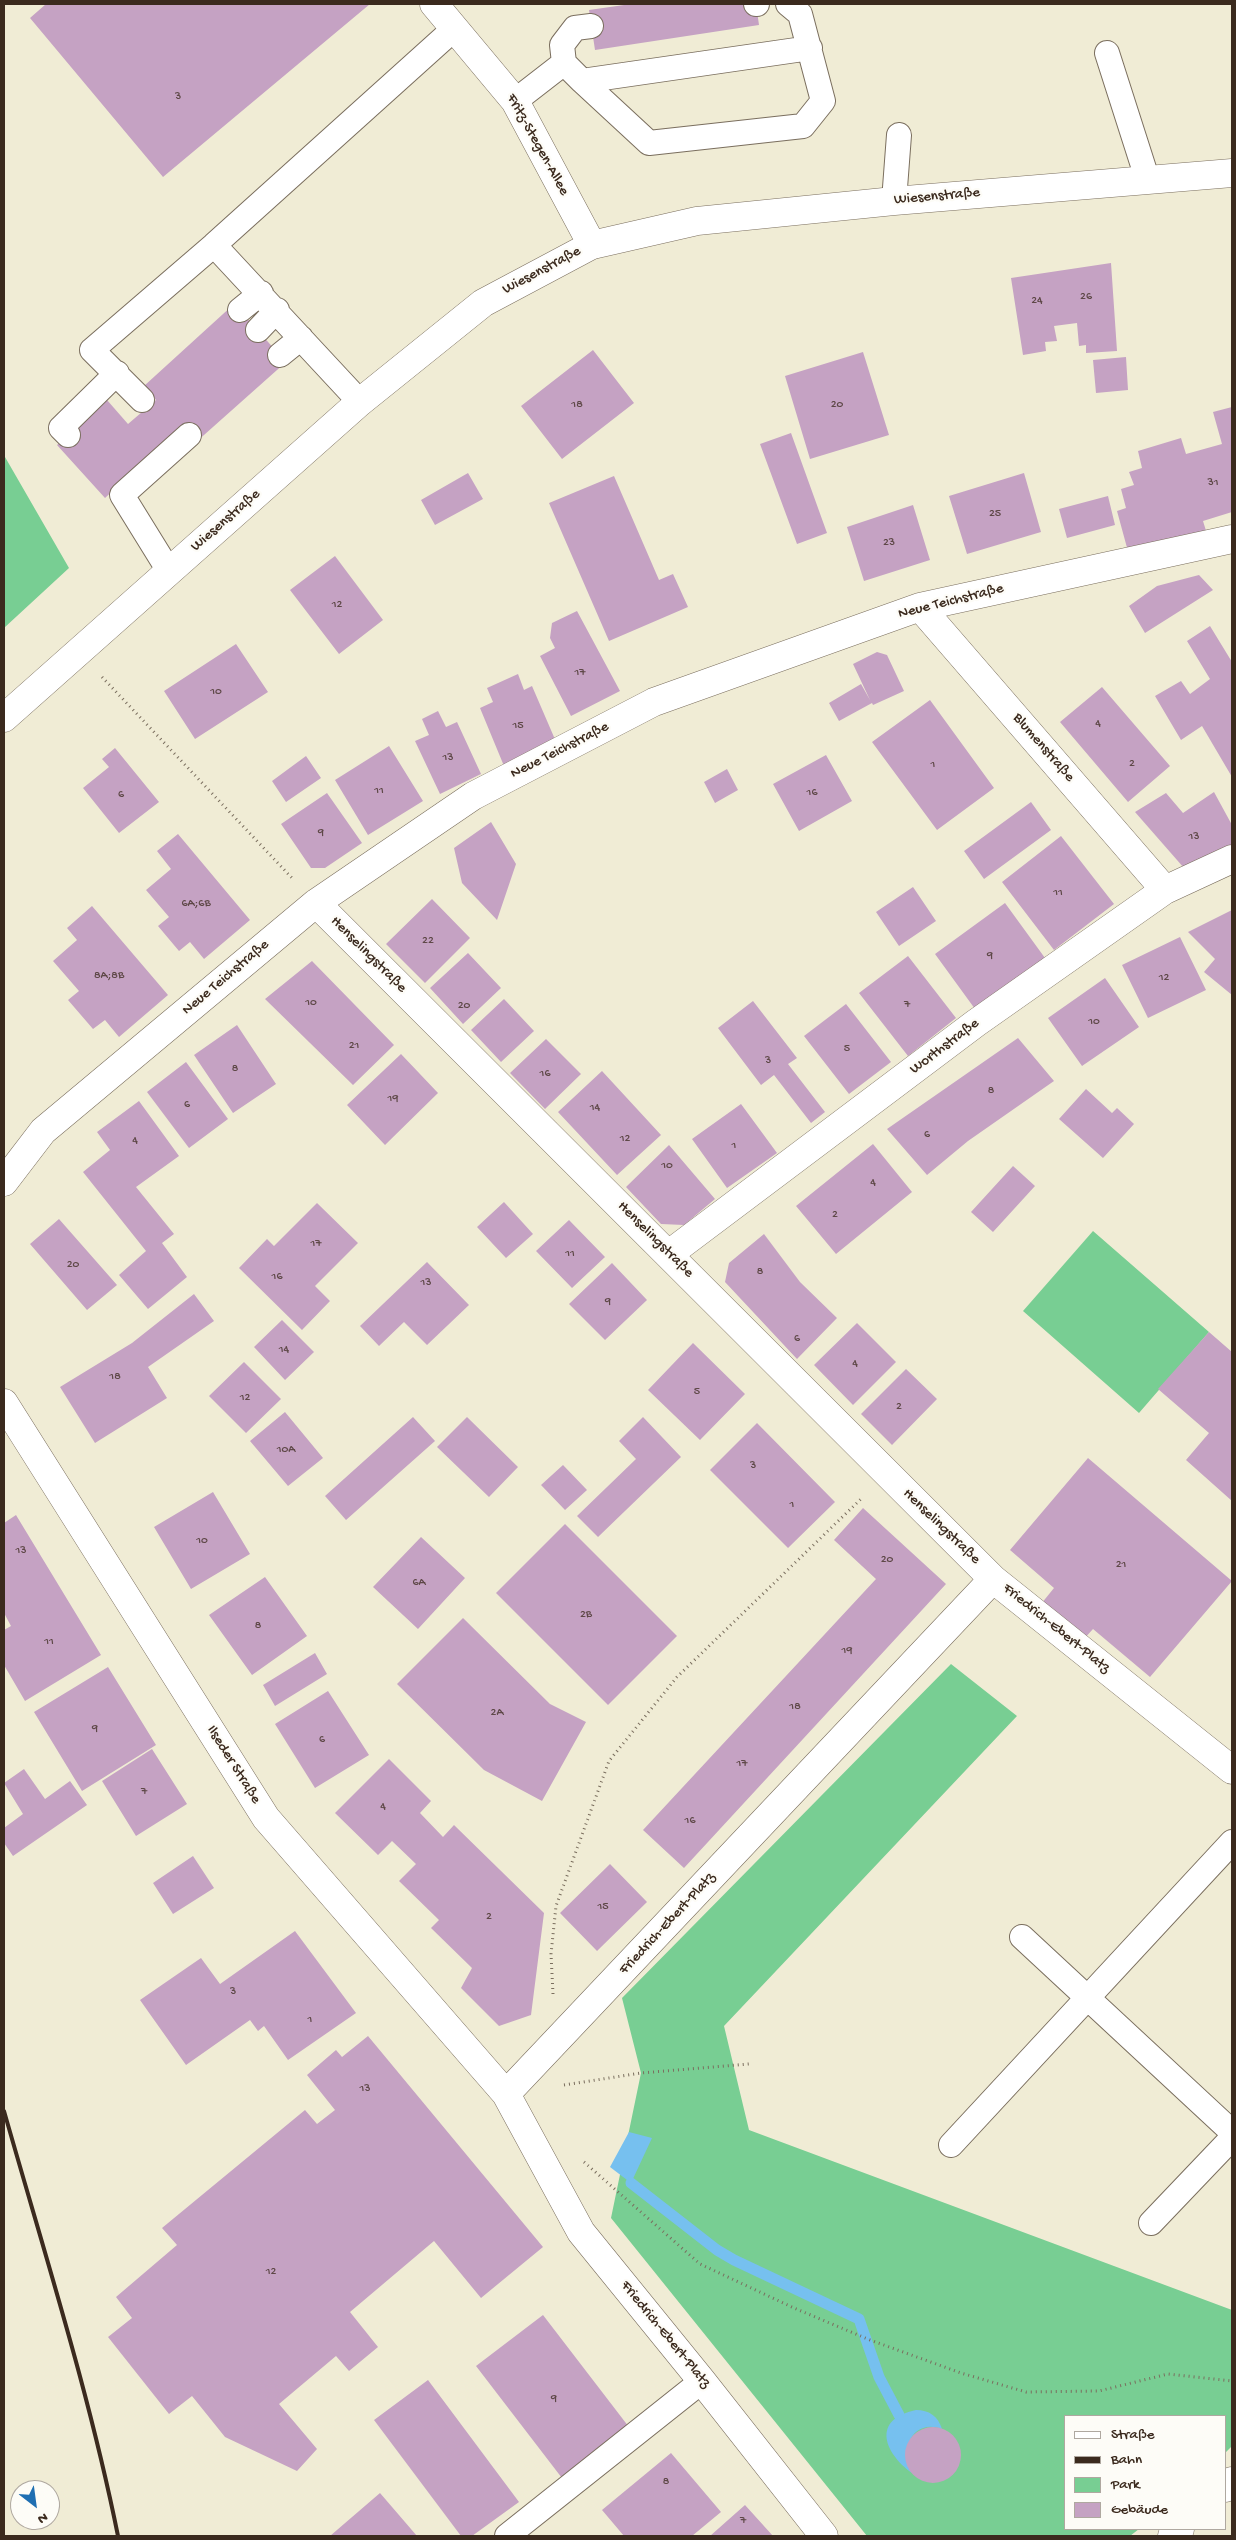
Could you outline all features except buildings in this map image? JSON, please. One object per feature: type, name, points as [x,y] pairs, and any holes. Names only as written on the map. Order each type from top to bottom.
[{"type":"street","name":"Fritz-Stegen-Allee","points":[[434,4],[516,101],[592,245]]},
{"type":"street","name":"Wiesenstraße","points":[[4,718],[360,402],[483,303],[592,245],[696,221],[894,201],[1232,172]]},
{"type":"street","name":"Neue Teichstraße","points":[[4,1182],[44,1131],[316,903],[473,796],[654,702],[920,607],[1232,539]]},
{"type":"street","name":"Blumenstraße","points":[[920,607],[1165,890]]},
{"type":"street","name":"Worthstraße","points":[[669,1254],[976,1023],[1165,890],[1232,859]]},
{"type":"street","name":"Henselingstraße","points":[[316,903],[993,1579]]},
{"type":"street","name":"Ilseder Straße","points":[[4,1403],[266,1818],[506,2094]]},
{"type":"street","name":"Friedrich-Ebert-Platz","points":[[824,2536],[581,2232],[506,2094],[993,1579],[1232,1770]]},
{"type":"lane","points":[[591,26],[575,28],[562,45],[564,62],[649,143],[802,126],[823,101],[800,14],[788,4]]},
{"type":"lane","points":[[146,400],[92,350],[214,244],[455,28]]},
{"type":"lane","points":[[582,81],[810,48]]},
{"type":"lane","points":[[1107,53],[1147,178]]},
{"type":"lane","points":[[516,101],[564,62]]},
{"type":"lane","points":[[894,201],[899,135]]},
{"type":"lane","points":[[214,244],[360,402]]},
{"type":"lane","points":[[240,310],[261,293]]},
{"type":"lane","points":[[258,330],[277,310]]},
{"type":"lane","points":[[280,355],[300,338]]},
{"type":"lane","points":[[68,435],[60,428],[117,373]]},
{"type":"lane","points":[[170,571],[119,491],[180,437]]},
{"type":"lane","points":[[951,2145],[1232,1842]]},
{"type":"lane","points":[[1022,1937],[1232,2132]]},
{"type":"lane","points":[[1151,2223],[1232,2138]]},
{"type":"lane","points":[[507,2536],[702,2381]]},
{"type":"path","points":[[79,653],[316,903]]},
{"type":"path","points":[[556,2043],[551,1954],[556,1906],[609,1761],[677,1677],[886,1474]]},
{"type":"path","points":[[506,2094],[641,2073],[749,2064]]},
{"type":"path","points":[[581,2159],[700,2264],[794,2308],[870,2340],[961,2374],[1026,2392],[1099,2391],[1168,2374],[1232,2381]]},
{"type":"green space","points":[[5,457],[69,568],[4,628]]},
{"type":"green space","points":[[1093,1231],[1209,1332],[1139,1413],[1023,1311]]},
{"type":"green space","points":[[951,1664],[1017,1716],[724,2026],[749,2130],[1232,2310],[1232,2446],[1226,2452],[1226,2415],[1064,2415],[1064,2530],[1138,2530],[1130,2536],[867,2536],[611,2218],[641,2073],[622,1998]]},
{"type":"water","points":[[629,2132],[652,2138],[631,2183],[610,2167]]},
{"type":"water","points":[[916,2410],[925,2411],[932,2415],[942,2429],[923,2428],[911,2438],[907,2454],[908,2464],[912,2473],[894,2456],[887,2437],[888,2428],[893,2421],[902,2414]]},
{"type":"waterway","points":[[631,2183],[717,2250],[734,2260],[859,2319],[879,2377],[899,2415]]},
{"type":"railway","points":[[4,2111],[80,2375],[118,2536]]}]
